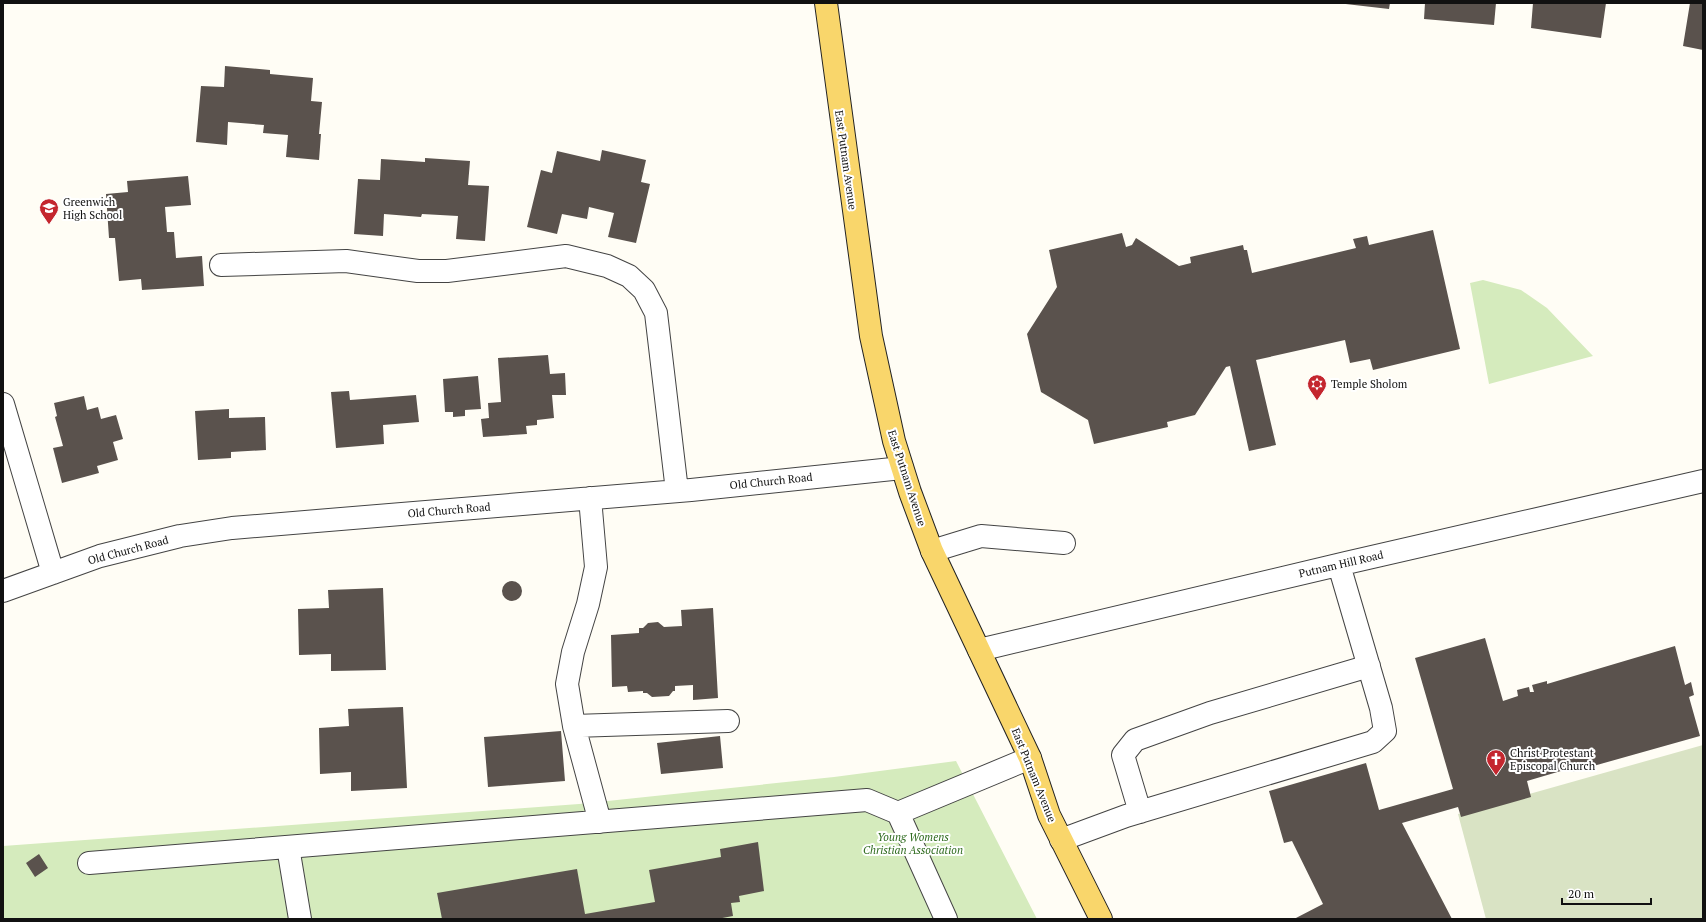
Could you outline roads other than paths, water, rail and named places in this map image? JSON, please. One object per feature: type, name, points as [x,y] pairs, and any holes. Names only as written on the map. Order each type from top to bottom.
[{"type":"main road","name":"East Putnam Avenue","points":[[826,3],[871,336],[894,441],[902,468],[932,551],[1030,758],[1049,815],[1101,919]]},
{"type":"street","points":[[221,264],[346,261],[418,271],[447,272],[566,256],[607,266],[629,276],[644,290],[656,313],[677,491]]},
{"type":"street","points":[[3,404],[53,573]]},
{"type":"street","name":"Old Church Road","points":[[3,591],[100,556],[180,536],[232,528],[677,491],[902,468]]},
{"type":"street","name":"Putnam Hill Road","points":[[979,650],[1703,481]]},
{"type":"street","points":[[590,498],[596,567],[588,604],[573,652],[567,684],[574,726],[600,822]]},
{"type":"street","points":[[932,551],[981,536],[1064,543]]},
{"type":"street","points":[[1061,840],[1140,812],[1374,742],[1384,732],[1381,708],[1339,565]]},
{"type":"street","points":[[1140,812],[1124,755],[1135,740],[1210,713],[1369,666]]},
{"type":"street","points":[[574,726],[728,721]]},
{"type":"street","points":[[898,813],[1030,758]]},
{"type":"street","points":[[89,863],[867,800],[898,813],[946,919]]},
{"type":"street","points":[[288,847],[300,919]]},
{"type":"place","name":"Greenwich High School","points":[[49,225]]},
{"type":"place","name":"Temple Sholom","points":[[1317,401]]},
{"type":"place","name":"Christ Protestant Episcopal Church","points":[[1496,776]]},
{"type":"park label","name":"Young Womens Christian Association","points":[[913,843]]}]
